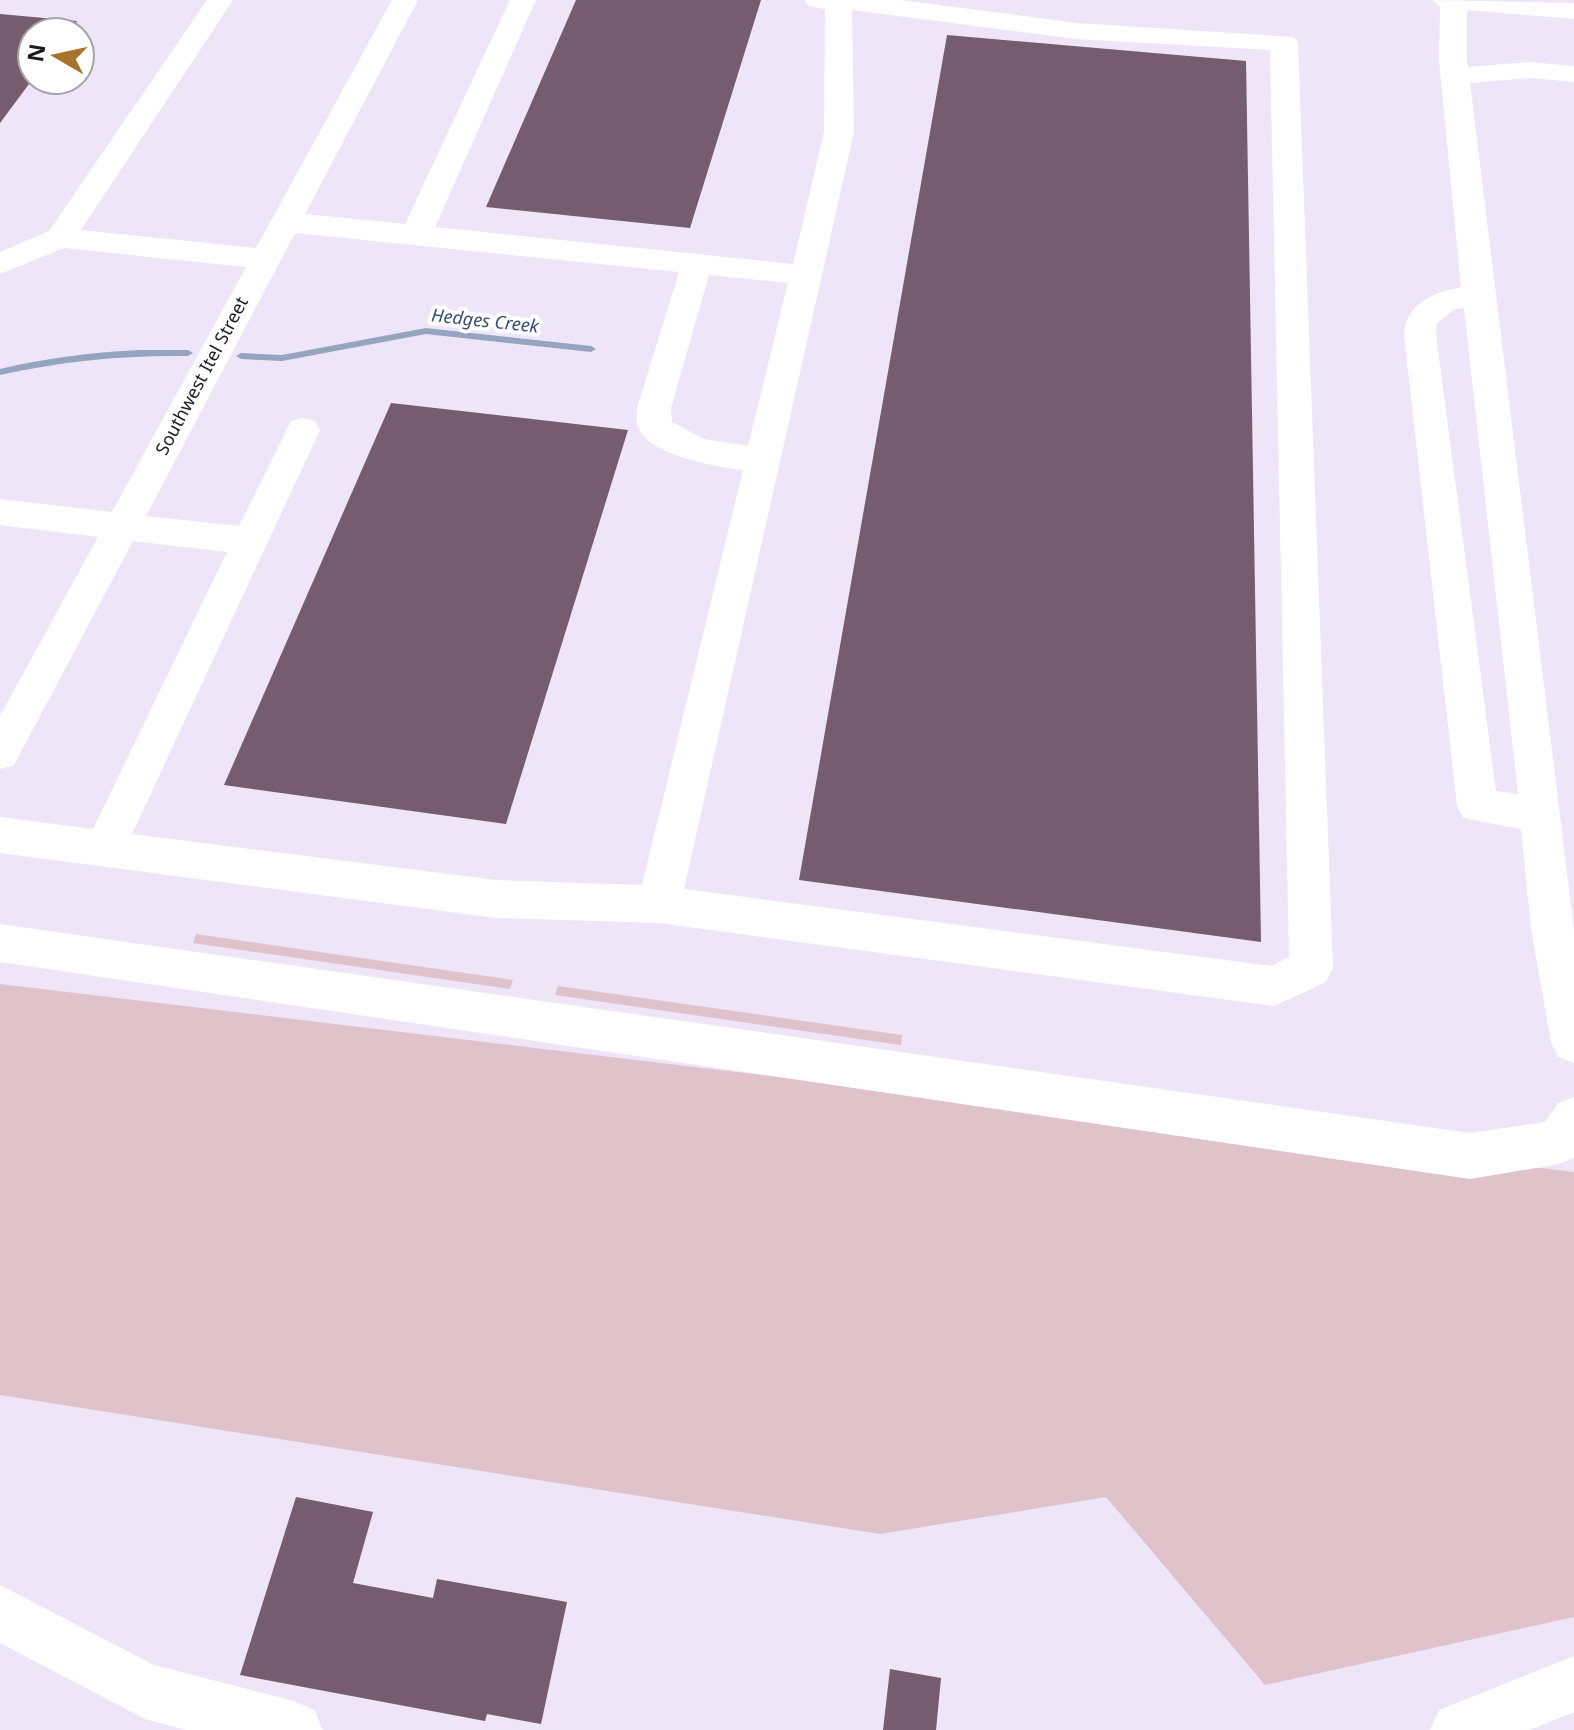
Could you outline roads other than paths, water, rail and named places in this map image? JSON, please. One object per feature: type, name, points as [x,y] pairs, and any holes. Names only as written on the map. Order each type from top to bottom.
[{"type":"street","points":[[60,238],[220,0]]},
{"type":"street","name":"Southwest Itel Street","points":[[0,753],[405,0]]},
{"type":"street","points":[[416,235],[523,0]]},
{"type":"street","points":[[1446,0],[1574,11]]},
{"type":"street","points":[[0,835],[496,899],[659,904],[1274,986],[1311,968],[1284,43],[1077,31],[831,1],[839,132],[659,904]]},
{"type":"street","points":[[1454,1],[1456,76],[1478,294],[1541,814],[1544,868],[1562,993],[1574,1042]]},
{"type":"street","points":[[1456,76],[1530,70],[1574,74]]},
{"type":"street","points":[[285,222],[805,275]]},
{"type":"street","points":[[0,264],[60,238],[266,259]]},
{"type":"street","points":[[697,264],[654,408],[655,427],[671,441],[705,453],[761,460]]},
{"type":"street","points":[[1478,294],[1445,301],[1421,319],[1420,335],[1477,806],[1541,814]]},
{"type":"street","points":[[105,848],[303,430]]},
{"type":"street","points":[[3,517],[123,525],[250,541]]},
{"type":"street","points":[[0,943],[1470,1156],[1559,1142],[1574,1119]]},
{"type":"street","points":[[0,1613],[145,1691],[294,1730]]},
{"type":"street","points":[[1459,1730],[1574,1684]]},
{"type":"waterway","name":"Hedges Creek","points":[[241,356],[282,358],[426,331],[591,349]]},
{"type":"waterway","name":"Hedges Creek","points":[[0,372],[93,356],[188,353]]}]
